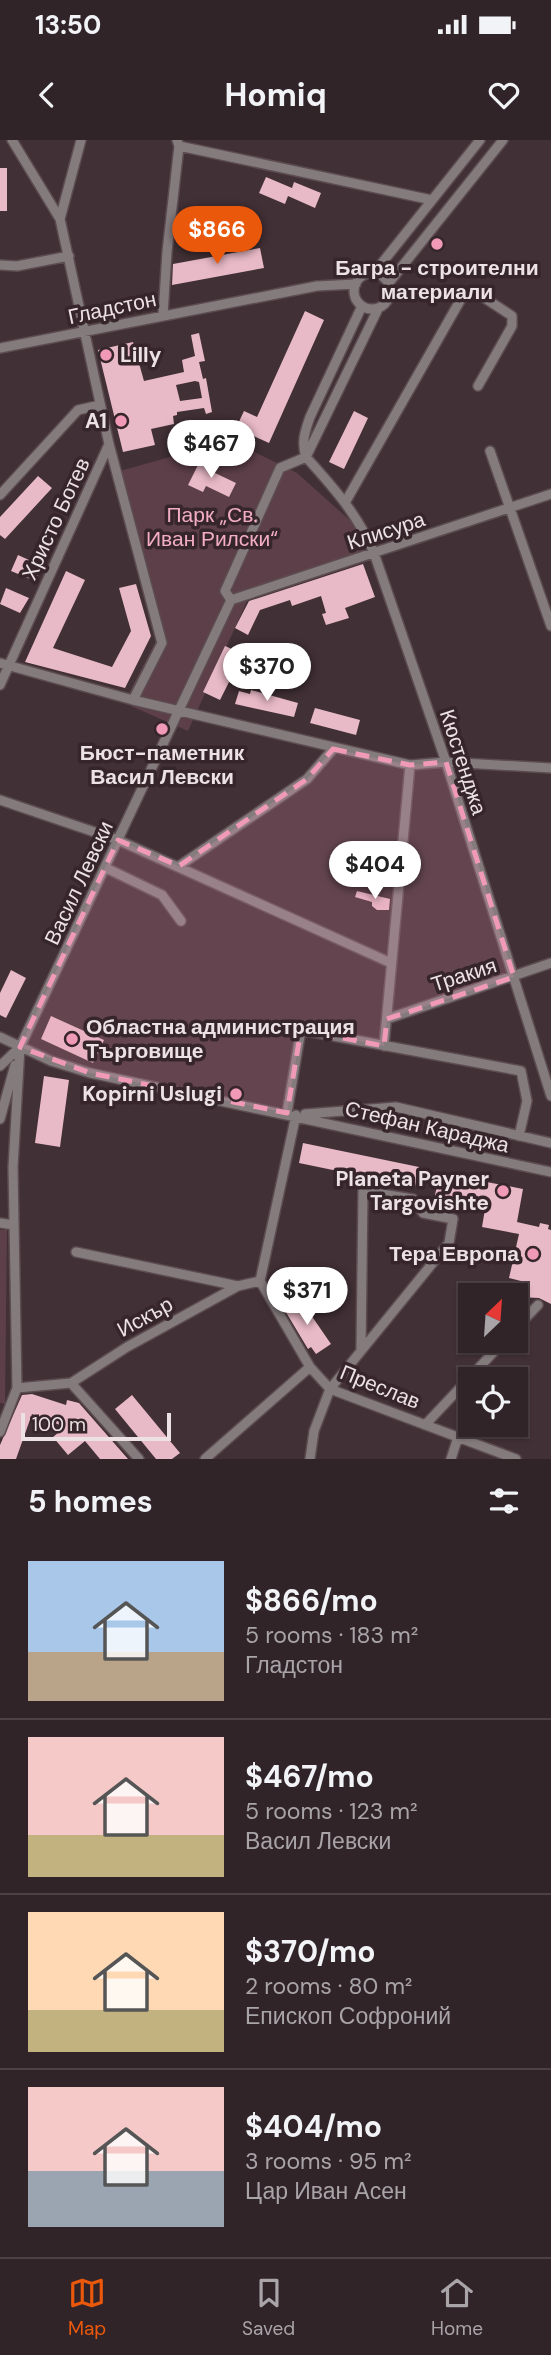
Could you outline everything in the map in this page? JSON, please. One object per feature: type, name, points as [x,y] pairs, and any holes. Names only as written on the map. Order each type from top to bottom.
[{"type":"street","points":[[12,140],[60,219],[109,444],[162,643],[133,700]]},
{"type":"street","points":[[60,219],[81,140]]},
{"type":"street","points":[[378,309],[362,306],[356,298],[356,284],[363,276],[374,273],[480,140]]},
{"type":"street","points":[[306,457],[378,309],[387,301],[388,284],[503,140]]},
{"type":"street","points":[[163,315],[178,143],[432,200]]},
{"type":"street","points":[[0,265],[17,266],[69,256]]},
{"type":"street","points":[[374,273],[388,284]]},
{"type":"street","name":"Гладстон","points":[[0,348],[330,284],[356,284]]},
{"type":"street","points":[[345,501],[461,299],[471,294],[483,297],[512,316],[512,326],[478,386]]},
{"type":"street","points":[[306,457],[303,445],[307,424],[362,306]]},
{"type":"street","points":[[0,495],[78,410],[100,405]]},
{"type":"street","name":"Христо Ботев","points":[[0,685],[4,665],[109,444]]},
{"type":"street","points":[[489,451],[551,625]]},
{"type":"street","name":"Кюстенджа","points":[[306,457],[345,501],[363,527],[374,553],[446,762],[551,1096]]},
{"type":"street","name":"Васил Левски","points":[[0,1066],[20,1047],[181,711],[230,600],[225,591],[280,468],[306,457]]},
{"type":"street","name":"Клисура","points":[[230,600],[551,494]]},
{"type":"street","points":[[4,665],[133,700],[410,765],[446,762],[551,768]]},
{"type":"street","points":[[179,866],[307,779],[333,749]]},
{"type":"street","points":[[384,1046],[410,765]]},
{"type":"street","points":[[0,800],[118,840],[391,963]]},
{"type":"street","points":[[106,868],[162,895],[181,921]]},
{"type":"street","name":"Тракия","points":[[387,1019],[551,963]]},
{"type":"street","points":[[76,1252],[238,1286],[260,1281],[292,1114],[301,1030],[520,1071],[527,1101],[519,1136]]},
{"type":"street","name":"Стефан Караджа","points":[[0,1037],[90,1073],[292,1114],[551,1172]]},
{"type":"street","points":[[0,1119],[20,1047]]},
{"type":"street","points":[[0,1433],[16,1388],[13,1167],[20,1047]]},
{"type":"street","name":"Стефан Караджа","points":[[292,1114],[396,1107],[551,1143]]},
{"type":"street","points":[[310,1459],[314,1432],[330,1389],[449,1243],[453,1219],[422,1213],[413,1199],[363,1191],[361,1349]]},
{"type":"street","points":[[0,1223],[14,1225]]},
{"type":"street","name":"Преслав","points":[[260,1281],[310,1367],[330,1389],[516,1459]]},
{"type":"street","name":"Искър","points":[[71,1382],[127,1347],[238,1286]]},
{"type":"street","points":[[528,1315],[538,1305]]},
{"type":"street","points":[[425,1425],[493,1353]]},
{"type":"street","points":[[205,1459],[310,1367]]},
{"type":"street","points":[[16,1388],[71,1382],[139,1459]]},
{"type":"street","points":[[451,1459],[458,1437]]},
{"type":"highlighted area","points":[[333,749],[410,765],[446,762],[514,977],[387,1019],[384,1046],[301,1030],[287,1113],[90,1073],[20,1047],[118,840],[179,866],[307,779]]},
{"type":"green space","name":"Парк „Св. Иван Рилски“","points":[[230,440],[297,473],[354,524],[368,560],[248,599],[188,731],[124,703],[157,639],[113,473]]},
{"type":"green space","points":[[0,1230],[7,1230],[5,1404],[0,1403]]},
{"type":"building","points":[[0,168],[7,168],[7,211],[0,211]]},
{"type":"building","points":[[266,177],[292,188],[294,182],[321,193],[315,208],[288,196],[285,204],[259,193]]},
{"type":"building","points":[[260,248],[264,268],[172,285],[173,264]]},
{"type":"building","points":[[305,311],[324,320],[269,443],[236,428],[244,411],[257,417]]},
{"type":"building","points":[[199,333],[205,361],[199,362],[203,379],[206,378],[212,412],[206,414],[204,408],[177,412],[177,415],[173,416],[174,424],[151,429],[155,445],[123,452],[98,350],[133,342],[144,381],[184,372],[182,360],[195,356],[191,335]],"holes":[[[199,382],[202,398],[180,401],[176,385]]]},
{"type":"building","points":[[354,411],[368,418],[344,469],[329,462]]},
{"type":"building","points":[[200,461],[215,468],[213,472],[236,483],[229,497],[206,486],[203,492],[188,485]]},
{"type":"building","points":[[38,476],[52,488],[5,539],[0,535],[0,517]]},
{"type":"building","points":[[18,555],[42,566],[35,581],[11,571]]},
{"type":"building","points":[[363,564],[375,597],[345,608],[349,618],[326,625],[321,596],[292,606],[290,600],[260,610],[248,635],[235,628],[249,601]]},
{"type":"building","points":[[66,571],[85,580],[53,648],[112,667],[131,631],[119,588],[136,584],[151,636],[125,688],[25,662]]},
{"type":"building","points":[[6,588],[29,598],[20,613],[0,604]]},
{"type":"building","points":[[225,646],[243,654],[220,700],[203,692]]},
{"type":"building","points":[[251,690],[298,703],[294,717],[235,704],[239,691],[250,694]]},
{"type":"building","points":[[315,708],[360,720],[356,735],[310,723]]},
{"type":"building","points":[[357,891],[390,899],[389,910],[377,910],[372,906],[372,902],[355,897]]},
{"type":"building","points":[[11,970],[26,978],[6,1018],[0,1015],[0,993]]},
{"type":"building","name":"Областна администрация Търговище","points":[[51,1016],[104,1040],[93,1063],[41,1039]]},
{"type":"building","points":[[44,1076],[69,1080],[60,1147],[35,1143]]},
{"type":"building","points":[[303,1143],[419,1167],[415,1187],[299,1163]]},
{"type":"building","points":[[440,1173],[523,1189],[517,1222],[539,1227],[540,1223],[549,1225],[548,1229],[551,1230],[551,1304],[539,1298],[528,1297],[528,1283],[509,1278],[519,1234],[482,1227],[485,1209],[480,1208],[481,1202],[461,1198],[458,1213],[432,1208]]},
{"type":"building","points":[[300,1299],[331,1344],[316,1354],[311,1347],[308,1349],[284,1309]]},
{"type":"building","points":[[32,1394],[66,1405],[67,1400],[79,1403],[128,1459],[100,1459],[85,1441],[68,1455],[53,1437],[65,1427],[32,1414],[16,1459],[0,1459],[0,1445],[22,1395]]},
{"type":"building","points":[[132,1395],[180,1453],[172,1459],[156,1459],[115,1409]]},
{"type":"place","name":"Багра - строителни материали","points":[[437,244]]},
{"type":"place","name":"Lilly","points":[[106,355]]},
{"type":"place","name":"A1","points":[[121,421]]},
{"type":"place","name":"Бюст-паметник Васил Левски","points":[[162,729]]},
{"type":"place","name":"Областна администрация Търговище","points":[[72,1039]]},
{"type":"place","name":"Kopirni Uslugi","points":[[236,1094]]},
{"type":"place","name":"Planeta Payner Targovishte","points":[[503,1191]]},
{"type":"place","name":"Тера Европа","points":[[533,1254]]}]
